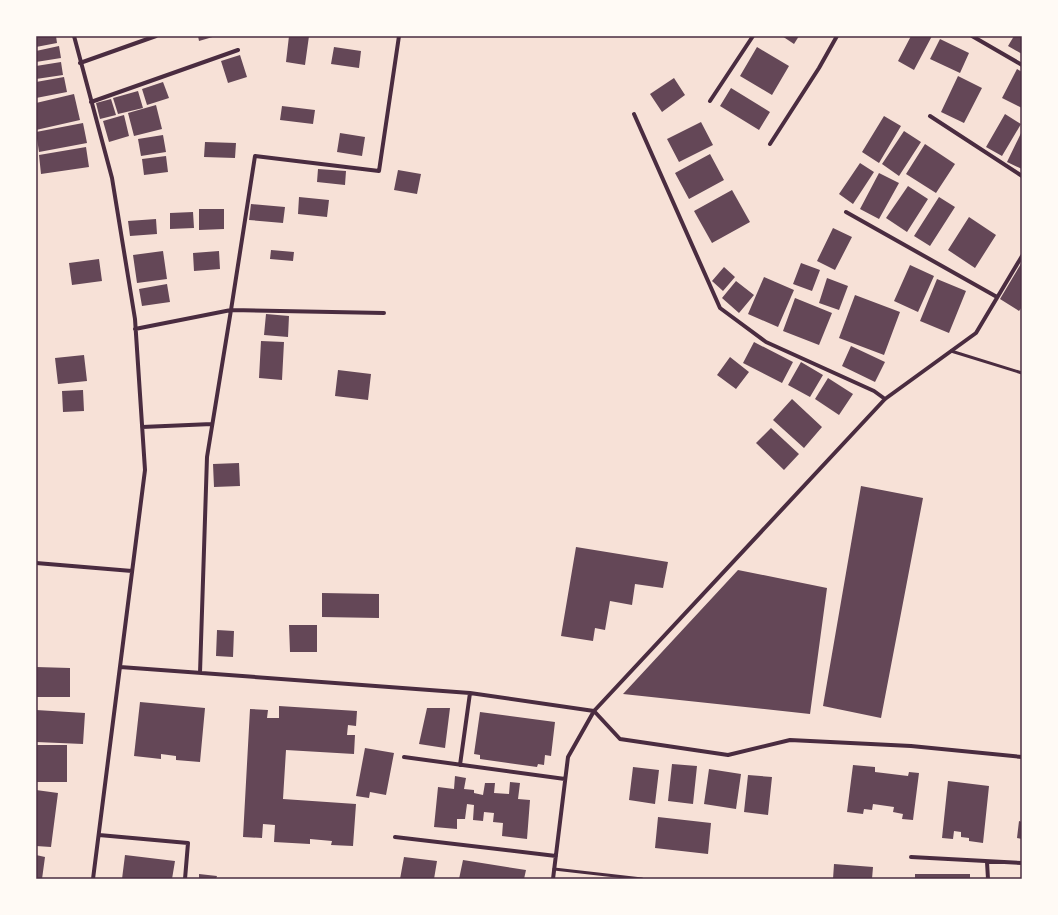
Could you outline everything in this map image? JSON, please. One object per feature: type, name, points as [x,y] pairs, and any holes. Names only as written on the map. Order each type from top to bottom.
[{"type":"street","points":[[74,36],[112,178],[135,329],[144,470],[93,879]]},
{"type":"street","points":[[80,63],[156,36]]},
{"type":"street","points":[[200,673],[207,457],[255,156],[378,171],[398,36]]},
{"type":"street","points":[[710,101],[753,36]]},
{"type":"street","points":[[770,144],[819,68],[837,36]]},
{"type":"street","points":[[972,36],[1022,65]]},
{"type":"street","points":[[91,102],[238,50]]},
{"type":"street","points":[[634,114],[720,308],[766,342],[874,390],[885,399]]},
{"type":"street","points":[[930,116],[1022,176]]},
{"type":"street","points":[[846,212],[997,297]]},
{"type":"street","points":[[553,879],[568,757],[594,711],[885,399],[976,333],[1022,256]]},
{"type":"street","points":[[135,329],[231,310],[384,313]]},
{"type":"street","points":[[142,427],[212,424]]},
{"type":"street","points":[[36,563],[132,571]]},
{"type":"street","points":[[120,667],[470,693],[594,711],[620,739],[728,755],[790,740],[910,746],[1022,757]]},
{"type":"street","points":[[460,765],[470,693]]},
{"type":"street","points":[[404,758],[565,779]]},
{"type":"street","points":[[99,835],[188,843],[185,879]]},
{"type":"street","points":[[395,837],[556,856]]},
{"type":"street","points":[[911,857],[1022,863]]},
{"type":"street","points":[[987,862],[988,879]]},
{"type":"lane","points":[[951,351],[1022,373]]},
{"type":"lane","points":[[554,869],[642,879]]},
{"type":"building","points":[[36,36],[56,36],[57,43],[36,47]]},
{"type":"building","points":[[198,36],[216,36],[199,41]]},
{"type":"building","points":[[289,36],[309,36],[305,65],[286,62]]},
{"type":"building","points":[[782,36],[799,36],[794,44]]},
{"type":"building","points":[[911,36],[932,36],[914,70],[898,61]]},
{"type":"building","points":[[1014,36],[1022,36],[1022,54],[1008,46]]},
{"type":"building","points":[[940,39],[969,53],[960,73],[930,59]]},
{"type":"building","points":[[59,46],[61,58],[36,62],[36,51]]},
{"type":"building","points":[[334,47],[361,51],[359,68],[331,64]]},
{"type":"building","points":[[757,47],[789,66],[772,95],[740,76]]},
{"type":"building","points":[[240,55],[247,77],[228,83],[221,61]]},
{"type":"building","points":[[61,62],[63,75],[36,79],[36,66]]},
{"type":"building","points":[[1017,69],[1022,72],[1022,108],[1002,98]]},
{"type":"building","points":[[958,76],[982,88],[964,123],[941,112]]},
{"type":"building","points":[[64,77],[67,92],[36,98],[36,82]]},
{"type":"building","points":[[674,78],[685,95],[662,112],[650,94]]},
{"type":"building","points":[[163,82],[169,98],[147,105],[142,89]]},
{"type":"building","points":[[731,88],[770,112],[759,130],[720,106]]},
{"type":"building","points":[[138,91],[143,108],[118,114],[113,98]]},
{"type":"building","points":[[74,94],[80,120],[36,130],[36,103]]},
{"type":"building","points":[[111,99],[116,115],[100,119],[96,103]]},
{"type":"building","points":[[156,105],[162,129],[134,136],[128,113]]},
{"type":"building","points":[[282,106],[315,110],[313,124],[280,120]]},
{"type":"building","points":[[1005,114],[1021,124],[1002,156],[986,147]]},
{"type":"building","points":[[124,115],[129,136],[109,142],[103,121]]},
{"type":"building","points":[[884,116],[901,126],[879,163],[862,152]]},
{"type":"building","points":[[701,122],[713,145],[679,162],[667,139]]},
{"type":"building","points":[[83,123],[87,143],[39,152],[36,132]]},
{"type":"building","points":[[904,131],[921,142],[899,176],[882,164]]},
{"type":"building","points":[[1022,131],[1022,169],[1007,162]]},
{"type":"building","points":[[340,133],[365,137],[362,156],[337,152]]},
{"type":"building","points":[[163,135],[166,152],[141,156],[138,139]]},
{"type":"building","points":[[205,142],[236,143],[235,158],[204,157]]},
{"type":"building","points":[[925,144],[955,164],[936,193],[906,174]]},
{"type":"building","points":[[86,147],[89,167],[41,174],[39,155]]},
{"type":"building","points":[[710,154],[724,180],[689,199],[675,173]]},
{"type":"building","points":[[166,156],[168,172],[144,175],[142,159]]},
{"type":"building","points":[[860,163],[874,172],[853,204],[839,194]]},
{"type":"building","points":[[318,169],[346,171],[345,185],[317,182]]},
{"type":"building","points":[[398,170],[421,174],[417,194],[394,190]]},
{"type":"building","points":[[879,173],[899,183],[879,219],[860,209]]},
{"type":"building","points":[[908,186],[928,199],[907,232],[886,218]]},
{"type":"building","points":[[732,190],[750,222],[712,243],[694,211]]},
{"type":"building","points":[[299,197],[329,200],[327,217],[298,214]]},
{"type":"building","points":[[939,197],[955,207],[930,246],[914,236]]},
{"type":"building","points":[[251,204],[285,207],[283,223],[249,220]]},
{"type":"building","points":[[199,209],[224,209],[224,229],[199,230]]},
{"type":"building","points":[[193,212],[194,228],[170,229],[170,213]]},
{"type":"building","points":[[969,217],[996,235],[975,268],[948,250]]},
{"type":"building","points":[[156,219],[157,234],[130,236],[128,221]]},
{"type":"building","points":[[833,228],[852,237],[835,270],[817,261]]},
{"type":"building","points":[[271,250],[294,252],[293,261],[270,259]]},
{"type":"building","points":[[163,251],[167,279],[137,283],[133,255]]},
{"type":"building","points":[[219,251],[220,269],[194,271],[193,253]]},
{"type":"building","points":[[99,259],[102,281],[72,285],[69,263]]},
{"type":"building","points":[[1022,262],[1022,307],[1019,311],[1000,299]]},
{"type":"building","points":[[801,263],[820,270],[812,291],[793,284]]},
{"type":"building","points":[[910,265],[934,276],[918,312],[894,301]]},
{"type":"building","points":[[724,267],[735,277],[723,291],[712,281]]},
{"type":"building","points":[[764,277],[794,290],[778,327],[748,314]]},
{"type":"building","points":[[827,278],[848,286],[839,310],[819,303]]},
{"type":"building","points":[[937,279],[966,291],[949,333],[920,321]]},
{"type":"building","points":[[736,281],[754,295],[739,313],[722,298]]},
{"type":"building","points":[[167,284],[170,302],[142,306],[139,289]]},
{"type":"building","points":[[855,295],[900,312],[884,355],[839,338]]},
{"type":"building","points":[[795,298],[832,313],[819,345],[783,331]]},
{"type":"building","points":[[266,314],[289,316],[288,337],[264,335]]},
{"type":"building","points":[[261,341],[284,342],[282,380],[259,378]]},
{"type":"building","points":[[754,342],[793,362],[782,383],[743,363]]},
{"type":"building","points":[[851,346],[885,362],[875,382],[842,366]]},
{"type":"building","points":[[84,355],[87,381],[58,384],[55,358]]},
{"type":"building","points":[[730,357],[749,372],[736,389],[717,375]]},
{"type":"building","points":[[801,362],[823,375],[810,397],[788,385]]},
{"type":"building","points":[[338,370],[371,374],[368,400],[335,396]]},
{"type":"building","points":[[828,378],[853,394],[839,415],[815,399]]},
{"type":"building","points":[[83,390],[84,411],[63,412],[62,391]]},
{"type":"building","points":[[792,399],[822,427],[804,448],[773,420]]},
{"type":"building","points":[[771,428],[799,454],[784,470],[756,443]]},
{"type":"building","points":[[239,463],[240,486],[214,487],[213,464]]},
{"type":"building","points":[[861,486],[923,498],[881,718],[823,706]]},
{"type":"building","points":[[576,547],[668,562],[663,588],[635,584],[632,605],[610,601],[605,630],[595,628],[593,641],[561,636]]},
{"type":"building","points":[[738,570],[827,588],[810,714],[623,694]]},
{"type":"building","points":[[322,593],[379,594],[379,618],[322,617]]},
{"type":"building","points":[[289,625],[317,625],[317,652],[290,652]]},
{"type":"building","points":[[217,630],[234,631],[233,657],[216,656]]},
{"type":"building","points":[[36,667],[70,668],[70,697],[36,697]]},
{"type":"building","points":[[140,702],[205,708],[200,762],[176,760],[176,756],[161,754],[161,759],[134,756]]},
{"type":"building","points":[[279,706],[357,711],[356,726],[348,725],[347,735],[355,735],[354,754],[286,750],[283,799],[356,804],[353,846],[331,845],[332,841],[310,839],[310,844],[274,842],[275,825],[263,824],[262,838],[243,837],[250,709],[268,710],[267,718],[279,718]]},
{"type":"building","points":[[427,708],[450,708],[445,748],[419,744]]},
{"type":"building","points":[[36,710],[85,713],[83,744],[36,742]]},
{"type":"building","points":[[480,712],[555,722],[551,756],[545,755],[544,765],[538,764],[537,767],[480,759],[480,755],[474,754]]},
{"type":"building","points":[[36,745],[67,745],[67,782],[36,782]]},
{"type":"building","points":[[365,748],[394,753],[386,795],[370,792],[369,798],[356,796]]},
{"type":"building","points":[[672,764],[697,766],[693,804],[668,801]]},
{"type":"building","points":[[853,765],[875,767],[875,772],[908,776],[909,772],[919,773],[913,820],[902,819],[903,814],[893,812],[894,807],[873,804],[872,810],[864,809],[863,814],[847,812]]},
{"type":"building","points":[[633,767],[659,770],[655,804],[629,800]]},
{"type":"building","points":[[709,769],[741,774],[736,809],[704,804]]},
{"type":"building","points":[[748,775],[772,777],[768,815],[744,812]]},
{"type":"building","points":[[455,776],[466,778],[464,789],[474,790],[474,793],[483,795],[485,783],[495,783],[494,793],[509,794],[510,782],[520,783],[518,799],[530,800],[527,839],[502,836],[503,823],[493,822],[494,813],[484,812],[483,821],[473,820],[474,805],[467,804],[465,819],[457,819],[457,829],[434,827],[438,787],[454,789]]},
{"type":"building","points":[[948,781],[989,786],[983,843],[969,841],[969,838],[961,837],[961,832],[954,831],[953,839],[942,838]]},
{"type":"building","points":[[36,790],[58,793],[51,847],[36,846]]},
{"type":"building","points":[[658,817],[711,823],[708,854],[655,848]]},
{"type":"building","points":[[1019,821],[1022,822],[1022,839],[1017,838]]},
{"type":"building","points":[[36,855],[45,857],[42,879],[36,879]]},
{"type":"building","points":[[125,855],[175,861],[172,879],[122,879]]},
{"type":"building","points":[[404,857],[437,861],[434,879],[400,879]]},
{"type":"building","points":[[463,860],[526,870],[524,879],[459,879]]},
{"type":"building","points":[[834,864],[873,867],[872,879],[833,879]]},
{"type":"building","points":[[199,874],[217,876],[216,879],[199,879]]},
{"type":"building","points":[[915,874],[970,874],[970,879],[915,879]]}]
